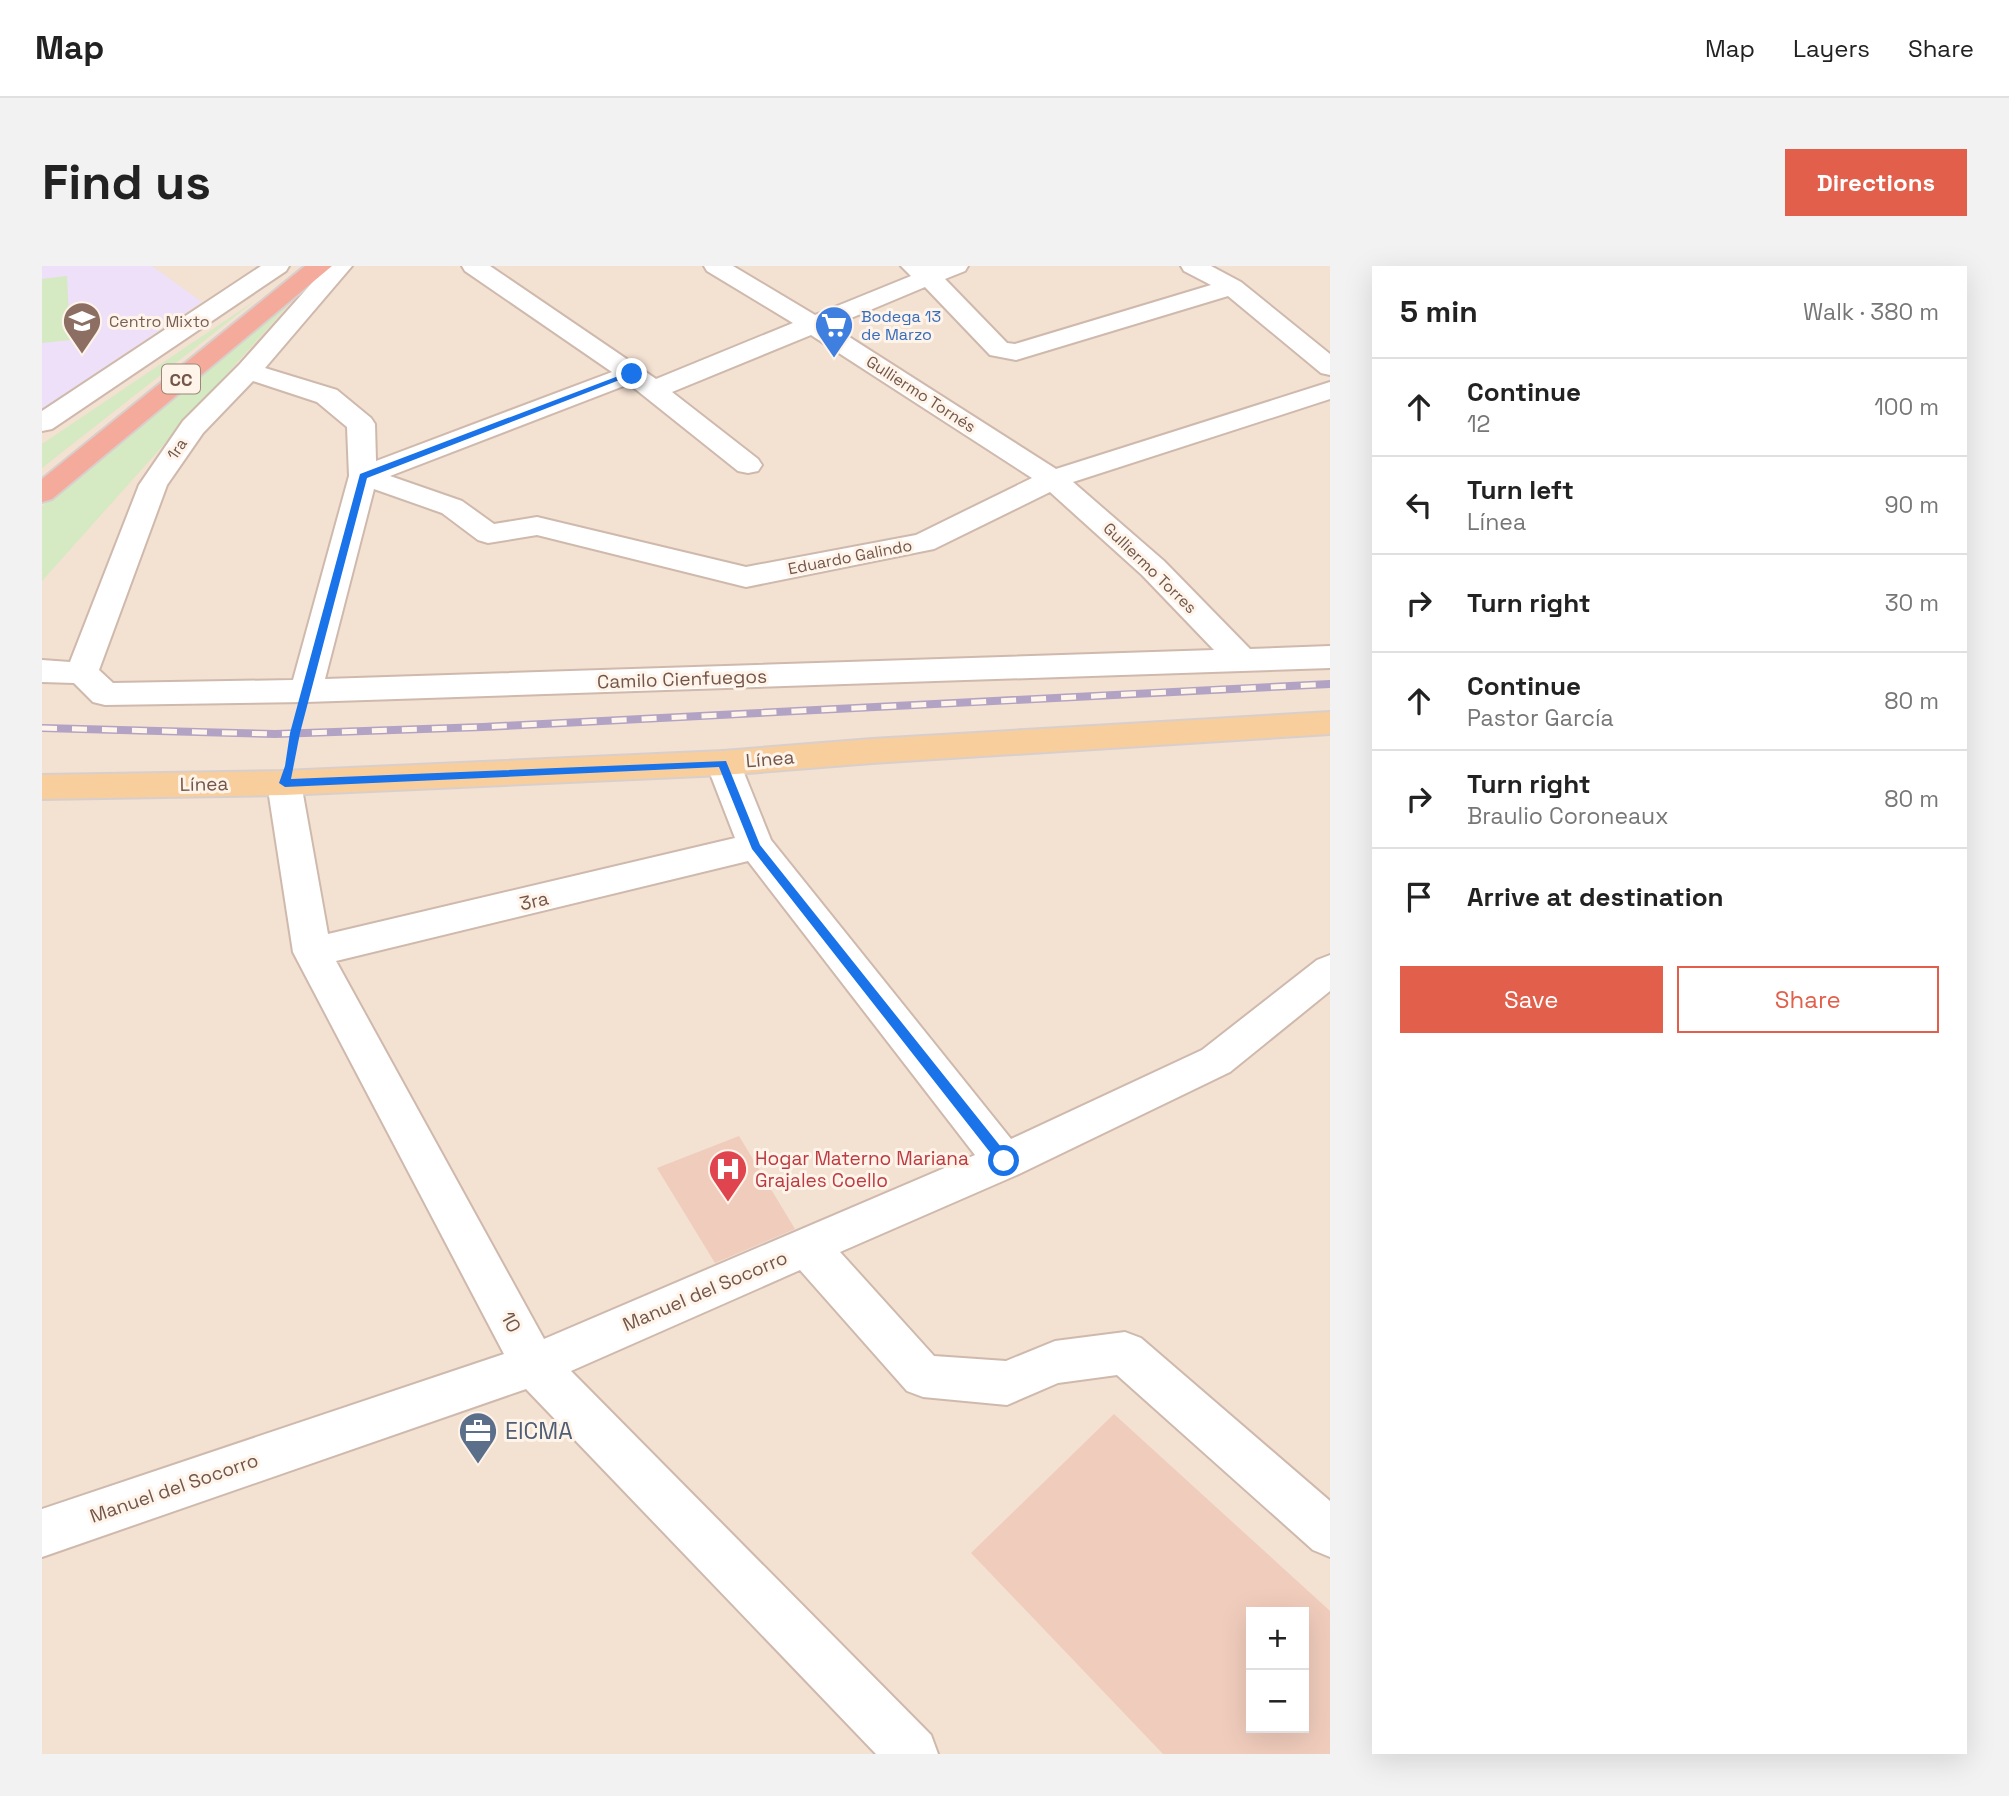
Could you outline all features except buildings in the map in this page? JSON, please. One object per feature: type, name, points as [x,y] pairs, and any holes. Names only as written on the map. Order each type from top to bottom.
[{"type":"highway","name":"CC","points":[[42,493],[320,266]]},
{"type":"main road","name":"Línea","points":[[42,787],[285,783],[723,763],[872,751],[1330,723]]},
{"type":"street","points":[[42,424],[277,266]]},
{"type":"street","name":"1ra","points":[[82,673],[153,485],[192,427],[248,371],[340,266]]},
{"type":"street","points":[[474,266],[642,382],[748,464]]},
{"type":"street","name":"Gulliermo Tornés","points":[[716,266],[812,324],[1053,479]]},
{"type":"street","points":[[363,476],[812,324],[921,271],[956,266]]},
{"type":"street","points":[[1193,266],[1232,287],[1330,367]]},
{"type":"street","points":[[921,271],[999,349],[1008,352],[1016,352],[1232,287]]},
{"type":"street","points":[[248,371],[327,396],[361,424],[363,476],[306,691]]},
{"type":"street","name":"Eduardo Galindo","points":[[363,476],[452,507],[488,534],[537,526],[746,577],[924,543],[1053,479],[1330,390]]},
{"type":"street","name":"Gulliermo Torres","points":[[1053,479],[1153,568],[1243,661]]},
{"type":"street","name":"Camilo Cienfuegos","points":[[82,673],[105,694],[306,691],[1330,657]]},
{"type":"street","points":[[42,671],[82,673]]},
{"type":"street","points":[[723,763],[756,846],[1004,1161]]},
{"type":"street","name":"10","points":[[285,783],[312,952],[534,1365],[912,1754]]},
{"type":"street","name":"3ra","points":[[312,952],[756,846]]},
{"type":"street","name":"Manuel del Socorro","points":[[42,1533],[534,1365],[1004,1161],[1216,1061],[1330,970]]},
{"type":"street","points":[[807,1247],[923,1376],[1007,1384],[1055,1362],[1125,1353],[1330,1533]]},
{"type":"path","points":[[285,783],[306,691]]},
{"type":"shaded area","points":[[42,266],[1330,266],[1330,1754],[42,1754]]},
{"type":"shaded area","name":"Centro Mixto","points":[[42,266],[152,266],[202,302],[42,409]]},
{"type":"green space","points":[[67,276],[70,340],[42,343],[42,279]]},
{"type":"green space","points":[[294,299],[42,581],[42,506]]},
{"type":"green space","points":[[256,300],[42,468],[42,444]]},
{"type":"railway","points":[[42,728],[275,734],[483,727],[1330,684]]},
{"type":"place","name":"Centro Mixto","points":[[82,355]]},
{"type":"place","name":"Bodega 13 de Marzo","points":[[834,359]]},
{"type":"place","name":"Hogar Materno Mariana Grajales Coello","points":[[728,1203]]},
{"type":"place","name":"EICMA","points":[[478,1465]]},
{"type":"route","points":[[632,374],[363,476],[295,733],[285,783],[723,763],[756,846],[1004,1161]]}]
